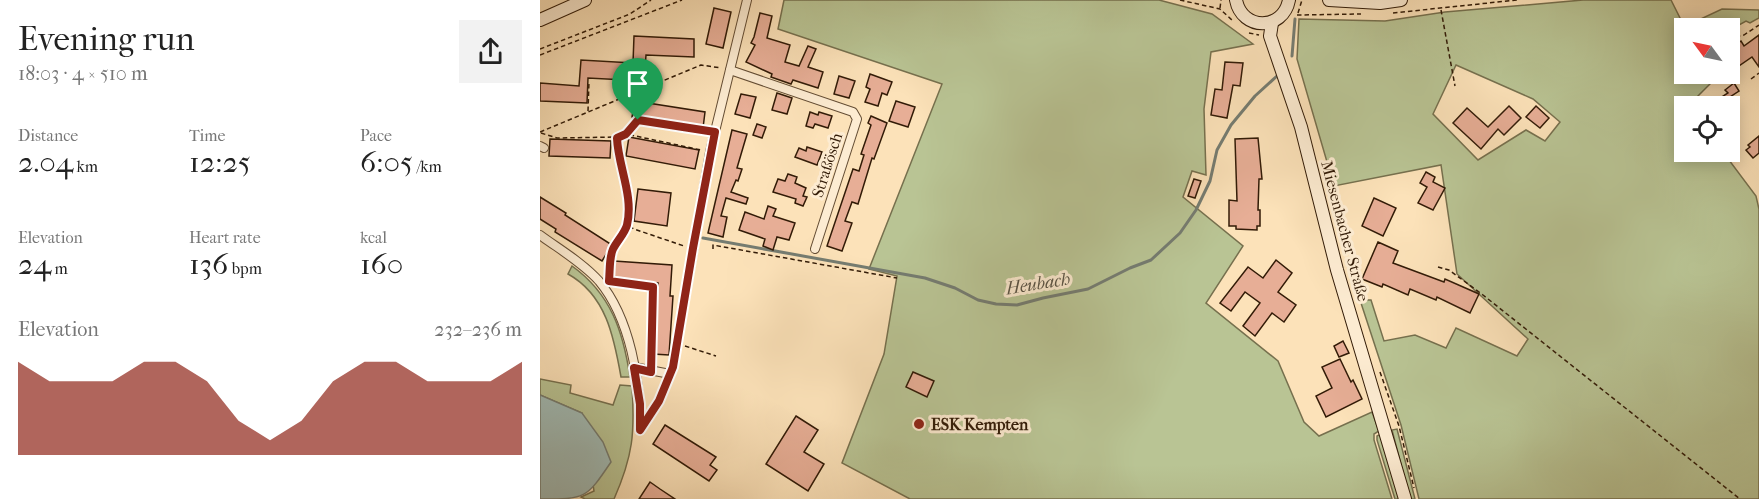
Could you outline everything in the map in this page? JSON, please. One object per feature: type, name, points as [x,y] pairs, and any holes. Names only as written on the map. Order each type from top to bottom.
[{"type":"street","points":[[540,20],[585,0]]},
{"type":"street","points":[[540,235],[592,274],[615,304],[625,330],[634,368],[640,404],[640,430],[659,401],[670,374],[678,344],[710,152],[747,0]]},
{"type":"street","points":[[1236,0],[1237,7],[1246,18],[1259,24],[1272,23],[1284,13],[1289,0]]},
{"type":"street","points":[[1329,0],[1380,3],[1401,0]]},
{"type":"street","name":"Miesenbacher Straße","points":[[1272,23],[1270,36],[1301,127],[1337,270],[1405,499]]},
{"type":"street","name":"Straßösch","points":[[730,70],[853,112],[857,119],[815,249]]},
{"type":"street","points":[[634,368],[670,374]]},
{"type":"path","points":[[540,49],[630,14],[651,0]]},
{"type":"path","points":[[540,55],[682,0]]},
{"type":"path","points":[[1180,0],[1220,9],[1236,24]]},
{"type":"path","points":[[1220,9],[1221,0]]},
{"type":"path","points":[[1302,0],[1298,14],[1364,14]]},
{"type":"path","points":[[1386,14],[1517,0]]},
{"type":"path","points":[[1441,9],[1455,86]]},
{"type":"path","points":[[1740,36],[1759,25]]},
{"type":"path","points":[[1244,29],[1253,35],[1270,36]]},
{"type":"path","points":[[540,132],[701,65],[730,70]]},
{"type":"path","points":[[1751,79],[1759,73]]},
{"type":"path","points":[[588,112],[590,81]]},
{"type":"path","points":[[540,132],[557,138],[617,138],[626,134],[638,120],[715,132]]},
{"type":"path","points":[[626,134],[710,152]]},
{"type":"path","points":[[617,138],[618,153],[625,177],[627,225],[612,251],[609,281],[653,287],[651,372]]},
{"type":"path","points":[[628,206],[636,206]]},
{"type":"path","points":[[627,225],[693,248]]},
{"type":"path","points":[[713,249],[713,245],[897,278]]},
{"type":"path","points":[[1438,267],[1449,270],[1483,295],[1740,499]]},
{"type":"path","points":[[678,344],[716,356]]},
{"type":"path","points":[[1399,426],[1414,489]]},
{"type":"green space","points":[[784,0],[1159,0],[1212,14],[1253,44],[1211,52],[1204,109],[1206,175],[1192,171],[1183,197],[1243,246],[1206,303],[1278,361],[1304,422],[1319,436],[1372,412],[1379,431],[1374,434],[1374,440],[1392,499],[910,499],[842,463],[884,354],[897,276],[869,269],[942,84],[778,29]]},
{"type":"green space","points":[[1583,0],[1671,0],[1680,18],[1674,18],[1674,84],[1710,84],[1698,96],[1674,96],[1674,162],[1730,162],[1756,196],[1759,209],[1759,499],[1419,499],[1401,425],[1360,300],[1371,300],[1384,341],[1415,335],[1446,348],[1456,328],[1517,356],[1528,339],[1457,274],[1441,165],[1334,186],[1297,59],[1299,19],[1385,21],[1445,12]],"holes":[[[1456,65],[1533,99],[1560,122],[1545,141],[1526,130],[1478,160],[1433,114]]]},
{"type":"green space","points":[[1722,9],[1759,10],[1759,18],[1750,23],[1746,21],[1740,24],[1740,18],[1703,18]]},
{"type":"green space","points":[[572,266],[597,289],[606,301],[619,329],[630,377],[621,377],[606,318],[591,293],[568,274]]},
{"type":"green space","points":[[540,379],[571,385],[570,393],[613,405],[620,385],[632,386],[633,431],[629,457],[614,499],[581,497],[594,491],[582,413],[540,395]]},
{"type":"green space","points":[[1397,429],[1415,499],[1410,499],[1392,430]]},
{"type":"green space","points":[[1381,434],[1401,499],[1395,499],[1377,440],[1377,436]]},
{"type":"water","points":[[540,395],[582,413],[603,442],[611,462],[590,490],[576,497],[540,499]]},
{"type":"building","points":[[714,8],[731,12],[723,48],[706,44]]},
{"type":"building","points":[[760,13],[772,16],[767,38],[790,45],[785,62],[799,66],[808,46],[816,49],[808,67],[823,72],[818,88],[793,80],[791,84],[771,77],[772,74],[746,62],[755,45],[751,43]]},
{"type":"building","points":[[1759,35],[1759,67],[1752,57],[1740,65],[1740,42],[1744,46]]},
{"type":"building","points":[[634,36],[694,39],[694,57],[646,55],[644,81],[588,78],[587,103],[540,101],[540,83],[579,86],[581,60],[633,63]]},
{"type":"building","points":[[1225,62],[1243,63],[1240,86],[1233,85],[1227,118],[1211,115],[1215,89],[1222,90]]},
{"type":"building","points":[[870,74],[892,82],[887,95],[882,93],[878,106],[865,102],[870,89],[866,87]]},
{"type":"building","points":[[839,76],[855,81],[849,98],[834,94]]},
{"type":"building","points":[[1735,84],[1739,91],[1732,96],[1723,96],[1728,93],[1725,90]]},
{"type":"building","points":[[777,93],[792,98],[787,114],[772,110]]},
{"type":"building","points":[[741,94],[756,97],[750,118],[735,114]]},
{"type":"building","points":[[635,101],[705,112],[703,128],[632,117]]},
{"type":"building","points":[[896,101],[915,107],[908,127],[889,121]]},
{"type":"building","points":[[1509,106],[1521,118],[1504,135],[1498,129],[1481,149],[1453,123],[1467,108],[1488,127]]},
{"type":"building","points":[[1536,106],[1549,118],[1540,128],[1526,117]]},
{"type":"building","points":[[810,112],[832,116],[828,128],[815,124],[813,128],[806,126]]},
{"type":"building","points":[[871,116],[887,123],[874,159],[872,158],[858,204],[852,202],[845,221],[852,223],[842,251],[827,246],[853,169],[859,171],[864,155],[861,154],[871,125],[868,123]]},
{"type":"building","points":[[757,124],[766,127],[762,138],[753,135]]},
{"type":"building","points":[[732,130],[747,134],[737,168],[742,169],[731,192],[748,198],[746,204],[726,198],[721,216],[727,217],[723,237],[708,233]]},
{"type":"building","points":[[1759,136],[1759,153],[1753,158],[1746,150],[1750,147],[1748,145]]},
{"type":"building","points":[[629,137],[699,150],[695,169],[626,156]]},
{"type":"building","points":[[1258,138],[1262,179],[1259,179],[1260,226],[1257,226],[1257,230],[1236,229],[1236,226],[1229,226],[1229,200],[1237,201],[1235,139]]},
{"type":"building","points":[[550,139],[611,141],[610,158],[549,156]]},
{"type":"building","points":[[807,147],[822,152],[817,165],[795,157],[799,148],[806,151]]},
{"type":"building","points":[[1426,172],[1435,177],[1433,182],[1445,188],[1433,210],[1418,203],[1427,187],[1420,183]]},
{"type":"building","points":[[788,174],[797,177],[795,183],[806,188],[803,196],[807,197],[803,206],[795,203],[796,199],[773,192],[778,179],[785,181]]},
{"type":"building","points":[[1194,179],[1201,181],[1195,198],[1188,196]]},
{"type":"building","points":[[638,189],[671,193],[667,226],[634,221]]},
{"type":"building","points":[[540,197],[612,245],[602,261],[555,232],[556,229],[540,219]]},
{"type":"building","points":[[1374,198],[1396,208],[1383,236],[1362,226]]},
{"type":"building","points":[[768,206],[776,209],[773,216],[795,223],[789,240],[777,237],[773,250],[763,246],[765,239],[739,230],[745,212],[764,219]]},
{"type":"building","points":[[1378,242],[1398,251],[1393,263],[1444,282],[1445,279],[1479,294],[1470,313],[1437,297],[1436,300],[1410,289],[1408,295],[1383,284],[1382,287],[1362,279]]},
{"type":"building","points":[[1276,260],[1292,273],[1278,292],[1296,305],[1284,322],[1272,313],[1255,336],[1243,326],[1260,303],[1245,292],[1231,311],[1220,303],[1248,267],[1263,278]]},
{"type":"building","points":[[614,261],[672,265],[670,296],[673,296],[669,355],[653,354],[658,283],[613,280]]},
{"type":"building","points":[[1343,341],[1349,353],[1339,357],[1334,346]]},
{"type":"building","points":[[1340,359],[1362,399],[1326,417],[1316,396],[1332,388],[1322,367]]},
{"type":"building","points":[[913,372],[934,381],[927,397],[906,387]]},
{"type":"building","points":[[796,416],[818,430],[804,452],[824,464],[808,491],[766,464]]},
{"type":"building","points":[[665,425],[716,457],[710,465],[717,470],[709,481],[653,444]]},
{"type":"building","points":[[650,482],[660,489],[675,499],[639,499]]},
{"type":"waterway","name":"Heubach","points":[[1292,56],[1295,19]]},
{"type":"waterway","name":"Heubach","points":[[703,238],[925,278],[955,288],[978,300],[996,304],[1017,305],[1088,289],[1151,260],[1180,233],[1196,210],[1210,181],[1217,150],[1231,125],[1255,96],[1277,76]]},
{"type":"place","name":"ESK Kempten","points":[[919,424]]},
{"type":"route","points":[[638,120],[715,132],[673,367],[659,401],[640,430],[640,404],[634,368],[651,372],[653,287],[609,281],[612,251],[627,225],[625,177],[618,153],[617,138],[626,134],[638,120]]}]
